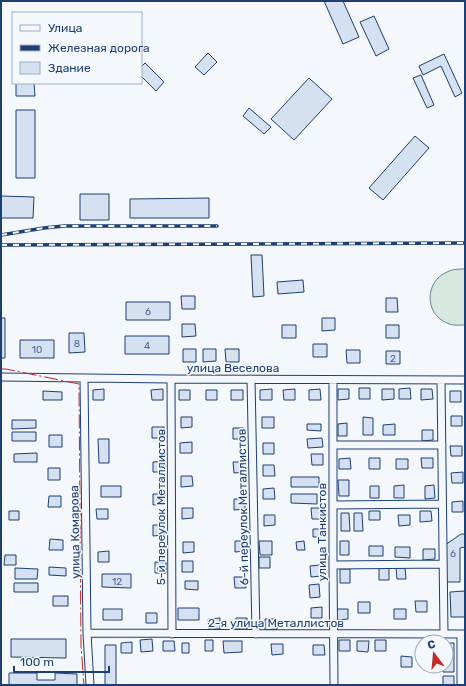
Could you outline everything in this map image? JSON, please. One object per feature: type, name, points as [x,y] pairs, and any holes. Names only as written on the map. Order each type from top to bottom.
[{"type":"street","name":"улица Веселова","points":[[1,377],[465,380]]},
{"type":"street","name":"улица Комарова","points":[[84,378],[90,685]]},
{"type":"street","name":"5-й переулок Металлистов","points":[[171,379],[172,634]]},
{"type":"street","name":"6-й переулок Металлистов","points":[[251,379],[256,634]]},
{"type":"street","name":"улица Танкистов","points":[[333,380],[334,685]]},
{"type":"street","points":[[441,380],[444,634]]},
{"type":"street","points":[[333,445],[442,446]]},
{"type":"street","points":[[333,505],[442,504]]},
{"type":"street","points":[[333,565],[443,564]]},
{"type":"street","name":"2-я улица Металлистов","points":[[88,633],[414,634]]},
{"type":"street","points":[[462,685],[463,634]]},
{"type":"shaded area","points":[[465,269],[465,325],[452,325],[439,319],[434,312],[430,298],[431,290],[434,282],[440,276],[452,270]]},
{"type":"building","points":[[324,1],[343,1],[359,37],[343,44]]},
{"type":"building","points":[[374,16],[389,49],[376,56],[360,22]]},
{"type":"building","points":[[208,53],[217,62],[204,75],[195,67]]},
{"type":"building","points":[[444,54],[462,93],[455,97],[441,66],[423,75],[419,66]]},
{"type":"building","points":[[145,63],[164,82],[156,91],[142,77],[142,66]]},
{"type":"building","points":[[421,75],[434,105],[427,108],[413,78]]},
{"type":"building","points":[[309,78],[332,99],[294,140],[271,119]]},
{"type":"building","points":[[16,84],[34,84],[35,96],[16,96]]},
{"type":"building","points":[[249,108],[271,127],[264,134],[243,116]]},
{"type":"building","points":[[16,110],[35,110],[35,178],[16,178]]},
{"type":"building","points":[[415,136],[429,148],[383,200],[369,188]]},
{"type":"building","points":[[80,194],[109,194],[109,220],[80,220]]},
{"type":"building","points":[[1,196],[34,197],[33,218],[1,218]]},
{"type":"building","points":[[209,198],[209,218],[130,218],[130,199]]},
{"type":"building","points":[[251,255],[262,255],[264,296],[253,297]]},
{"type":"building","points":[[303,280],[304,292],[278,294],[277,282]]},
{"type":"building","points":[[181,296],[195,296],[195,309],[182,309]]},
{"type":"building","points":[[386,298],[397,298],[398,312],[386,312]]},
{"type":"building","points":[[126,302],[170,302],[170,320],[126,320]]},
{"type":"building","points":[[1,318],[5,318],[5,358],[1,358]]},
{"type":"building","points":[[322,318],[335,318],[335,330],[322,331]]},
{"type":"building","points":[[182,324],[195,324],[196,336],[182,337]]},
{"type":"building","points":[[282,325],[296,325],[296,338],[282,338]]},
{"type":"building","points":[[386,325],[399,325],[399,338],[386,338]]},
{"type":"building","points":[[69,333],[84,333],[85,352],[69,353]]},
{"type":"building","points":[[125,336],[169,336],[169,354],[125,354]]},
{"type":"building","points":[[20,340],[54,340],[54,358],[20,358]]},
{"type":"building","points":[[313,344],[327,344],[327,357],[313,357]]},
{"type":"building","points":[[183,349],[196,349],[196,362],[183,362]]},
{"type":"building","points":[[203,349],[216,349],[216,361],[203,362]]},
{"type":"building","points":[[225,349],[239,349],[239,362],[226,362]]},
{"type":"building","points":[[346,350],[360,350],[360,363],[347,363]]},
{"type":"building","points":[[386,351],[400,351],[400,364],[386,364]]},
{"type":"building","points":[[359,388],[370,388],[370,399],[359,399]]},
{"type":"building","points":[[410,388],[411,399],[399,399],[399,389]]},
{"type":"building","points":[[104,389],[104,400],[93,400],[93,390]]},
{"type":"building","points":[[163,389],[163,400],[152,400],[151,390]]},
{"type":"building","points":[[272,389],[272,400],[260,400],[260,390]]},
{"type":"building","points":[[295,389],[295,400],[284,400],[283,390]]},
{"type":"building","points":[[320,389],[321,400],[309,400],[309,390]]},
{"type":"building","points":[[338,389],[349,389],[349,399],[338,400]]},
{"type":"building","points":[[382,389],[394,389],[394,399],[382,400]]},
{"type":"building","points":[[421,389],[432,389],[433,399],[421,400]]},
{"type":"building","points":[[179,390],[190,390],[190,400],[179,400]]},
{"type":"building","points":[[206,390],[217,390],[217,400],[206,400]]},
{"type":"building","points":[[231,390],[243,390],[243,400],[231,400]]},
{"type":"building","points":[[43,391],[62,392],[62,400],[43,400]]},
{"type":"building","points":[[450,391],[461,391],[461,402],[450,402]]},
{"type":"building","points":[[451,416],[462,416],[462,426],[451,426]]},
{"type":"building","points":[[181,417],[192,417],[192,427],[181,428]]},
{"type":"building","points":[[262,417],[274,417],[274,428],[262,428]]},
{"type":"building","points":[[363,417],[373,418],[373,435],[363,435]]},
{"type":"building","points":[[12,420],[36,420],[36,428],[12,429]]},
{"type":"building","points":[[347,423],[347,436],[338,436],[338,424]]},
{"type":"building","points":[[307,424],[321,424],[321,431],[307,430]]},
{"type":"building","points":[[395,424],[395,435],[383,435],[383,425]]},
{"type":"building","points":[[152,427],[164,427],[164,438],[152,438]]},
{"type":"building","points":[[233,428],[244,428],[244,439],[233,439]]},
{"type":"building","points":[[422,430],[433,430],[433,440],[422,441]]},
{"type":"building","points":[[12,432],[36,432],[36,441],[12,441]]},
{"type":"building","points":[[49,435],[62,435],[62,447],[49,447]]},
{"type":"building","points":[[322,438],[323,447],[308,448],[307,439]]},
{"type":"building","points":[[98,439],[109,439],[109,463],[99,463]]},
{"type":"building","points":[[192,442],[192,453],[180,453],[180,443]]},
{"type":"building","points":[[263,443],[274,443],[274,454],[263,454]]},
{"type":"building","points":[[450,446],[462,446],[462,456],[451,456]]},
{"type":"building","points":[[37,453],[37,462],[14,462],[14,454]]},
{"type":"building","points":[[311,454],[323,454],[323,465],[312,465]]},
{"type":"building","points":[[350,458],[351,469],[339,469],[339,459]]},
{"type":"building","points":[[369,458],[380,458],[380,469],[369,469]]},
{"type":"building","points":[[421,458],[433,458],[433,468],[422,468]]},
{"type":"building","points":[[396,459],[408,459],[408,469],[396,469]]},
{"type":"building","points":[[165,461],[165,472],[153,472],[153,462]]},
{"type":"building","points":[[233,462],[245,462],[245,472],[234,473]]},
{"type":"building","points":[[263,465],[274,465],[275,476],[263,476]]},
{"type":"building","points":[[48,468],[60,468],[60,480],[48,480]]},
{"type":"building","points":[[463,472],[463,483],[452,483],[451,473]]},
{"type":"building","points":[[181,476],[192,476],[193,486],[181,487]]},
{"type":"building","points":[[291,477],[319,477],[319,487],[291,487]]},
{"type":"building","points":[[338,480],[349,480],[349,496],[339,496]]},
{"type":"building","points":[[404,485],[404,498],[394,498],[394,486]]},
{"type":"building","points":[[434,485],[435,498],[425,499],[425,486]]},
{"type":"building","points":[[101,486],[121,486],[121,497],[101,497]]},
{"type":"building","points":[[370,486],[379,486],[379,498],[370,498]]},
{"type":"building","points":[[274,488],[275,499],[263,499],[263,489]]},
{"type":"building","points":[[153,494],[164,494],[164,504],[153,505]]},
{"type":"building","points":[[291,494],[317,494],[317,504],[291,503]]},
{"type":"building","points":[[49,496],[61,496],[61,507],[48,507]]},
{"type":"building","points":[[234,499],[245,499],[245,509],[234,510]]},
{"type":"building","points":[[463,501],[463,512],[452,512],[452,502]]},
{"type":"building","points":[[182,508],[193,508],[193,518],[182,519]]},
{"type":"building","points":[[311,508],[323,508],[323,519],[312,519]]},
{"type":"building","points":[[96,509],[108,509],[108,519],[97,519]]},
{"type":"building","points":[[9,511],[19,511],[19,520],[9,520]]},
{"type":"building","points":[[369,511],[380,511],[380,520],[369,520]]},
{"type":"building","points":[[420,511],[431,511],[432,521],[420,522]]},
{"type":"building","points":[[341,513],[349,513],[350,531],[341,531]]},
{"type":"building","points":[[354,513],[362,513],[363,531],[354,531]]},
{"type":"building","points":[[264,515],[275,515],[275,525],[264,526]]},
{"type":"building","points":[[398,515],[410,515],[410,525],[399,526]]},
{"type":"building","points":[[153,525],[165,525],[165,535],[153,536]]},
{"type":"building","points":[[313,529],[322,529],[322,537],[313,537]]},
{"type":"building","points":[[461,534],[465,534],[465,547],[460,548],[460,582],[446,582],[445,545]]},
{"type":"building","points":[[50,539],[63,540],[63,550],[49,550]]},
{"type":"building","points":[[235,541],[246,541],[246,551],[235,552]]},
{"type":"building","points":[[259,541],[272,541],[272,555],[260,555]]},
{"type":"building","points":[[304,541],[305,550],[297,550],[296,542]]},
{"type":"building","points":[[340,541],[349,541],[349,555],[340,555]]},
{"type":"building","points":[[183,542],[194,542],[194,552],[183,553]]},
{"type":"building","points":[[369,546],[383,546],[383,556],[369,556]]},
{"type":"building","points":[[395,547],[410,547],[410,558],[395,557]]},
{"type":"building","points":[[423,549],[435,549],[435,559],[423,560]]},
{"type":"building","points":[[109,551],[109,562],[98,562],[98,552]]},
{"type":"building","points":[[5,555],[16,555],[16,565],[4,565]]},
{"type":"building","points":[[259,557],[270,557],[270,568],[259,568]]},
{"type":"building","points":[[182,561],[193,561],[193,572],[182,572]]},
{"type":"building","points":[[155,562],[166,562],[166,573],[155,573]]},
{"type":"building","points":[[320,565],[321,576],[311,577],[310,566]]},
{"type":"building","points":[[49,567],[66,568],[66,576],[49,575]]},
{"type":"building","points":[[15,568],[38,569],[37,579],[15,579]]},
{"type":"building","points":[[379,568],[389,568],[389,580],[379,580]]},
{"type":"building","points":[[396,568],[405,568],[406,579],[397,579]]},
{"type":"building","points":[[340,569],[350,569],[350,583],[340,583]]},
{"type":"building","points":[[102,574],[131,574],[131,588],[102,587]]},
{"type":"building","points":[[234,577],[246,577],[246,588],[235,588]]},
{"type":"building","points":[[185,581],[198,581],[198,590],[185,589]]},
{"type":"building","points":[[14,583],[38,583],[38,592],[14,592]]},
{"type":"building","points":[[319,584],[320,597],[310,598],[309,585]]},
{"type":"building","points":[[465,591],[465,617],[451,617],[450,592]]},
{"type":"building","points":[[53,596],[68,596],[68,606],[53,606]]},
{"type":"building","points":[[415,601],[427,601],[427,612],[416,612]]},
{"type":"building","points":[[358,602],[370,602],[370,613],[358,613]]},
{"type":"building","points":[[322,607],[322,618],[311,618],[311,608]]},
{"type":"building","points":[[178,608],[199,608],[199,620],[178,620]]},
{"type":"building","points":[[103,609],[122,609],[122,620],[103,620]]},
{"type":"building","points":[[336,609],[348,609],[348,619],[337,620]]},
{"type":"building","points":[[394,609],[406,609],[406,619],[394,619]]},
{"type":"building","points":[[146,613],[157,613],[157,623],[146,623]]},
{"type":"building","points":[[220,618],[220,629],[209,629],[208,619]]},
{"type":"building","points":[[236,618],[247,618],[247,629],[236,629]]},
{"type":"building","points":[[265,619],[276,619],[277,629],[265,630]]},
{"type":"building","points":[[11,639],[66,639],[66,658],[11,657]]},
{"type":"building","points":[[152,639],[153,651],[141,652],[140,640]]},
{"type":"building","points":[[205,640],[213,640],[213,651],[205,651]]},
{"type":"building","points":[[339,640],[350,640],[350,651],[339,651]]},
{"type":"building","points":[[375,640],[386,640],[386,651],[375,651]]},
{"type":"building","points":[[163,641],[174,641],[175,651],[163,651]]},
{"type":"building","points":[[223,641],[242,641],[242,652],[224,653]]},
{"type":"building","points":[[357,641],[369,641],[368,652],[357,651]]},
{"type":"building","points":[[132,642],[132,653],[121,653],[121,643]]},
{"type":"building","points":[[182,643],[189,643],[189,653],[182,653]]},
{"type":"building","points":[[271,644],[283,644],[283,654],[272,655]]},
{"type":"building","points":[[105,645],[116,645],[116,685],[105,685]]},
{"type":"building","points":[[313,645],[324,645],[325,655],[313,655]]},
{"type":"building","points":[[401,656],[412,657],[412,667],[401,667]]},
{"type":"building","points":[[9,673],[37,673],[37,680],[55,680],[55,673],[77,674],[77,685],[9,685]]},
{"type":"building","points":[[443,676],[454,676],[454,685],[443,685]]},
{"type":"railway","points":[[1,235],[64,226],[217,226]]},
{"type":"railway","points":[[1,245],[465,243]]},
{"type":"power","points":[[1,369],[79,384],[81,646],[84,685]]}]
